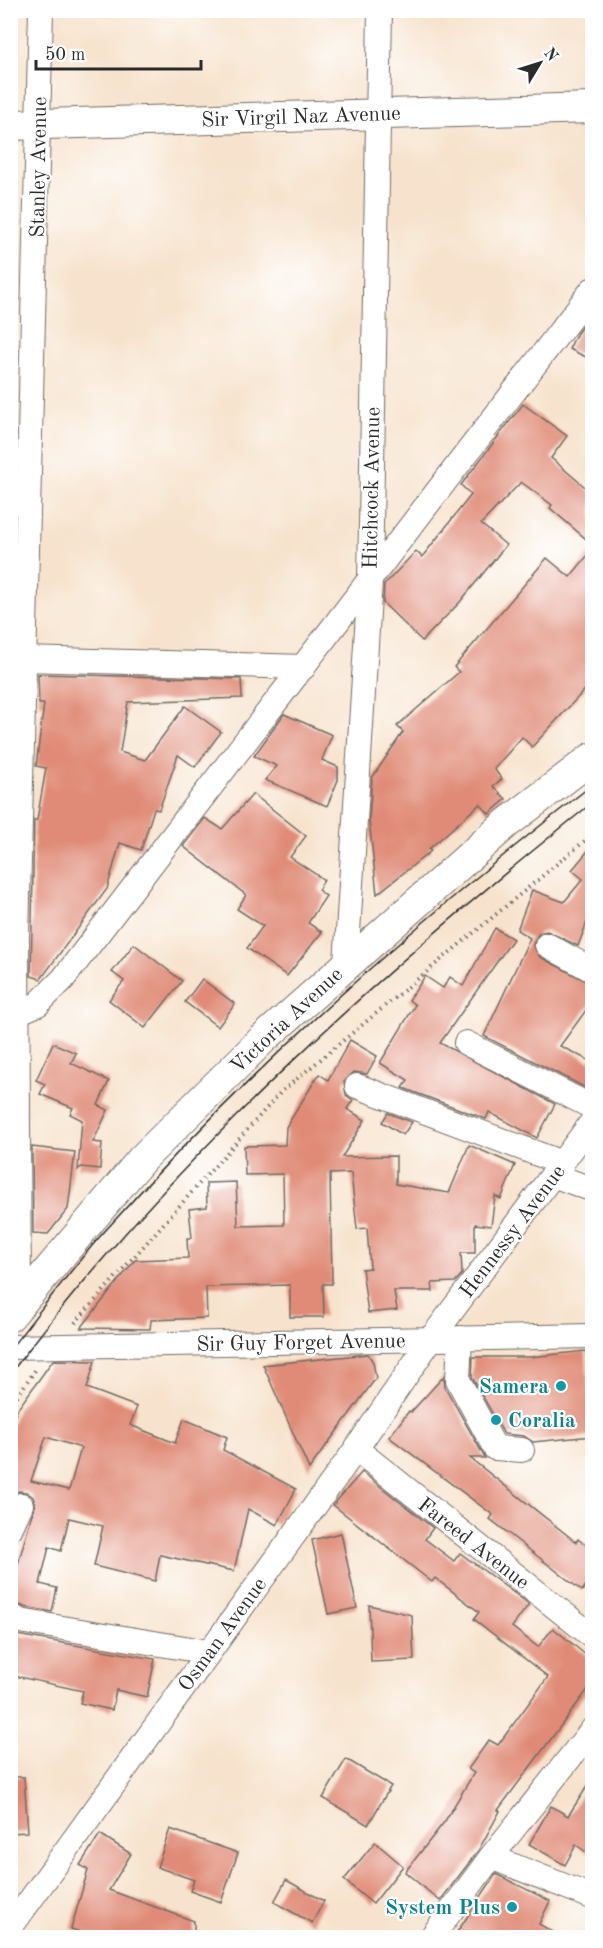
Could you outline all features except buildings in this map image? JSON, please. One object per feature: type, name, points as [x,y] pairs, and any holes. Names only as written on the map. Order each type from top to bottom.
[{"type":"main road","name":"Sir Virgil Naz Avenue","points":[[25,124],[592,108]]},
{"type":"main road","name":"Victoria Avenue","points":[[15,1311],[142,1159],[263,1039],[507,823],[592,758]]},
{"type":"street","name":"Stanley Avenue","points":[[15,1311],[17,1013],[14,936],[24,659],[25,124],[41,10]]},
{"type":"street","name":"Hitchcock Avenue","points":[[346,964],[370,581],[380,10]]},
{"type":"street","points":[[17,1013],[38,1004],[63,979],[592,290]]},
{"type":"street","points":[[24,659],[304,667]]},
{"type":"street","points":[[547,945],[592,970]]},
{"type":"street","points":[[466,1043],[592,1107]]},
{"type":"street","points":[[357,1086],[558,1169],[588,1188],[592,1186]]},
{"type":"street","name":"Hennessy Avenue","points":[[431,1339],[592,1122]]},
{"type":"street","name":"Sir Guy Forget Avenue","points":[[10,1347],[592,1336]]},
{"type":"street","points":[[460,1338],[458,1380],[495,1448],[522,1450]]},
{"type":"street","name":"Osman Avenue","points":[[10,1928],[356,1449],[431,1339]]},
{"type":"street","name":"Fareed Avenue","points":[[356,1449],[592,1636]]},
{"type":"street","points":[[10,1529],[21,1505]]},
{"type":"street","points":[[10,1615],[20,1621],[209,1652]]},
{"type":"street","points":[[431,1938],[491,1857],[592,1730]]},
{"type":"street","points":[[491,1857],[592,1897]]},
{"type":"path","points":[[10,1406],[55,1347],[281,1092],[592,835]]},
{"type":"tram line","points":[[10,1349],[104,1232],[160,1171],[277,1054],[400,942],[592,785]]},
{"type":"tram line","points":[[10,1374],[73,1294],[140,1217],[210,1142],[283,1070],[435,933],[592,803]]},
{"type":"place","name":"Samera","points":[[561,1386]]},
{"type":"place","name":"Coralia","points":[[496,1420]]},
{"type":"place","name":"System Plus","points":[[512,1907]]}]
